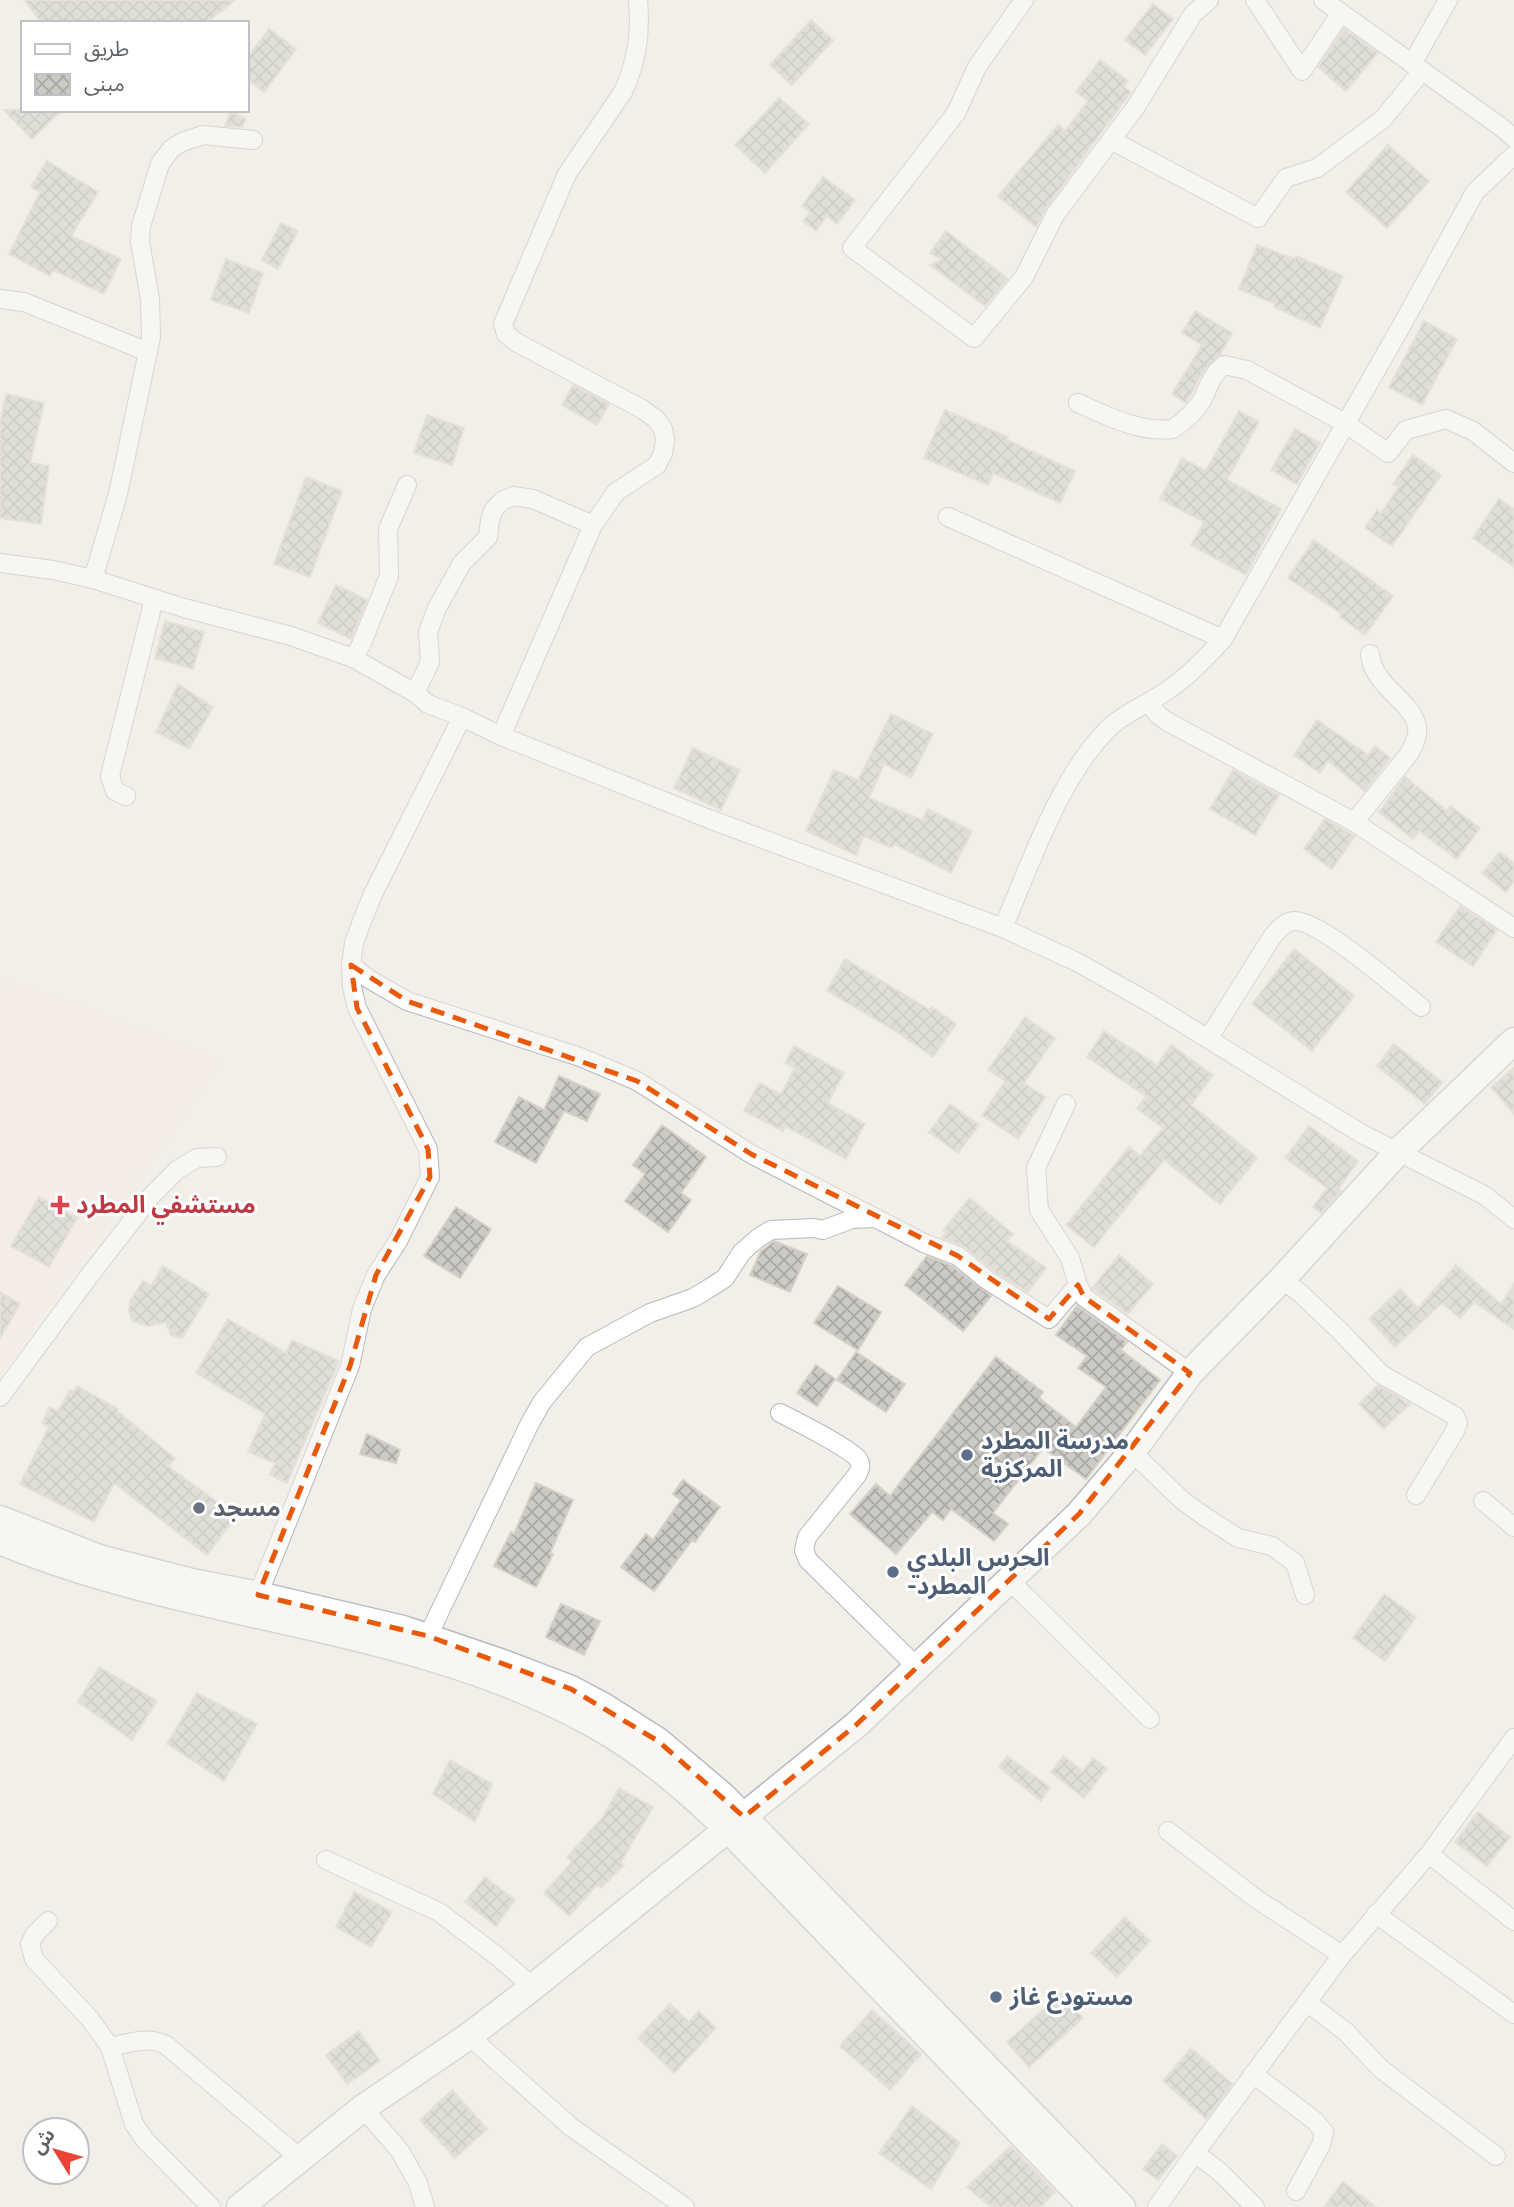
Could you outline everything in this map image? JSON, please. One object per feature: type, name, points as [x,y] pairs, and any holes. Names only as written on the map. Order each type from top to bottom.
[{"type":"main road","points":[[240,2207],[363,2108],[469,2036],[533,1987],[856,1725],[1079,1514],[1132,1452],[1190,1373],[1282,1279],[1398,1152],[1514,1041]]},
{"type":"main road","points":[[0,1519],[54,1542],[111,1561],[428,1636],[559,1685],[603,1706],[669,1749],[691,1767],[736,1823],[1038,2136],[1122,2207]]},
{"type":"main road","points":[[0,1541],[106,1579],[355,1637],[474,1672],[534,1695],[596,1725],[736,1823]]},
{"type":"main road","points":[[1038,2136],[1092,2207]]},
{"type":"street","points":[[501,736],[593,525],[616,492],[656,465],[663,453],[663,429],[656,419],[516,342],[506,334],[503,324],[567,174],[630,78],[637,55],[640,27],[638,0]]},
{"type":"street","points":[[1024,0],[977,67],[956,113],[852,248],[974,338],[1024,277],[1055,215],[1135,108],[1193,14],[1209,0]]},
{"type":"street","points":[[1255,0],[1302,71],[1341,13]]},
{"type":"street","points":[[1323,0],[1514,138]]},
{"type":"street","points":[[1111,140],[1258,218],[1286,178],[1317,169],[1383,120],[1417,67],[1448,0]]},
{"type":"street","points":[[93,579],[118,494],[152,337],[150,299],[140,242],[141,226],[160,164],[171,149],[203,135],[253,140]]},
{"type":"street","points":[[1003,928],[1050,818],[1080,763],[1112,724],[1171,689],[1195,669],[1223,639],[1475,192],[1514,155]]},
{"type":"street","points":[[0,299],[24,302],[148,352]]},
{"type":"street","points":[[1078,403],[1112,419],[1140,426],[1173,429],[1192,414],[1202,400],[1209,381],[1224,365],[1247,370],[1345,422],[1388,453],[1406,430],[1446,419],[1473,431],[1514,463]]},
{"type":"street","points":[[353,658],[389,576],[388,529],[407,485]]},
{"type":"street","points":[[415,693],[430,662],[428,632],[438,608],[463,564],[488,537],[494,509],[502,501],[513,496],[533,499],[593,525]]},
{"type":"street","points":[[948,517],[1223,639]]},
{"type":"street","points":[[0,563],[93,579],[154,599],[291,636],[353,658],[415,693],[428,704],[501,736],[709,819],[1003,928],[1077,962],[1362,1134],[1484,1195],[1514,1219]]},
{"type":"street","points":[[126,796],[115,791],[110,776],[154,599]]},
{"type":"street","points":[[1354,822],[1409,754],[1416,741],[1417,727],[1411,713],[1375,673],[1370,654]]},
{"type":"street","points":[[1149,703],[1158,715],[1183,731],[1354,822],[1514,928]]},
{"type":"street","points":[[258,1595],[350,1366],[362,1309],[376,1275],[398,1241],[430,1177],[428,1149],[357,1008],[351,965],[354,943],[373,894],[462,717]]},
{"type":"street","points":[[1208,1039],[1272,937],[1283,925],[1294,921],[1306,922],[1330,936],[1421,1007]]},
{"type":"street","points":[[351,965],[407,1001],[580,1057],[637,1081],[751,1154],[924,1243],[958,1256],[986,1280],[1049,1319],[1077,1285]]},
{"type":"street","points":[[1066,1104],[1036,1168],[1040,1210],[1070,1258],[1077,1285],[1084,1297],[1190,1373]]},
{"type":"street","points":[[0,1397],[152,1195],[177,1170],[197,1158],[217,1157]]},
{"type":"street","points":[[428,1636],[536,1412],[587,1347],[650,1313],[694,1298],[724,1278],[742,1252],[771,1230],[823,1230],[852,1219],[875,1218]]},
{"type":"street","points":[[1282,1279],[1330,1321],[1381,1374],[1455,1416],[1458,1423],[1455,1431],[1416,1495]]},
{"type":"street","points":[[780,1412],[858,1460],[860,1467],[857,1475],[807,1537],[804,1543],[805,1556],[872,1626],[916,1666]]},
{"type":"street","points":[[1132,1452],[1184,1501],[1215,1524],[1238,1538],[1272,1546],[1295,1563],[1305,1595]]},
{"type":"street","points":[[1483,1501],[1514,1527]]},
{"type":"street","points":[[1008,1579],[1150,1719]]},
{"type":"street","points":[[1157,2207],[1342,1955],[1429,1854],[1512,1746]]},
{"type":"street","points":[[1167,1831],[1255,1898],[1342,1955]]},
{"type":"street","points":[[1429,1854],[1514,1921]]},
{"type":"street","points":[[326,1860],[439,1912],[533,1987]]},
{"type":"street","points":[[1376,1914],[1514,2014]]},
{"type":"street","points":[[48,1921],[34,1934],[30,1944],[34,1959],[90,2019],[110,2047],[134,2124],[145,2140],[211,2207]]},
{"type":"street","points":[[1308,2003],[1346,2032],[1381,2069],[1496,2156]]},
{"type":"street","points":[[469,2036],[571,2127],[685,2207]]},
{"type":"street","points":[[110,2047],[148,2040],[157,2040],[166,2045],[300,2158]]},
{"type":"street","points":[[1253,2074],[1315,2121],[1324,2132],[1321,2145],[1296,2191]]},
{"type":"street","points":[[363,2108],[400,2151],[418,2183],[425,2207]]},
{"type":"street","points":[[1195,2153],[1220,2172],[1255,2207]]},
{"type":"highlighted area","points":[[351,965],[407,1001],[637,1081],[751,1154],[958,1256],[1049,1319],[1078,1285],[1084,1297],[1190,1373],[1079,1514],[856,1725],[744,1817],[658,1741],[571,1689],[428,1636],[258,1595],[350,1366],[376,1275],[430,1177],[428,1149],[357,1008]]},
{"type":"shaded area","name":"مستشفي المطرد","points":[[0,977],[221,1061],[0,1376]]},
{"type":"building","points":[[24,0],[235,0],[209,21],[40,21]]},
{"type":"building","points":[[1153,4],[1173,19],[1145,55],[1125,40]]},
{"type":"building","points":[[811,20],[833,40],[792,85],[770,65]]},
{"type":"building","points":[[269,29],[296,49],[264,92],[248,80],[248,57]]},
{"type":"building","points":[[1344,29],[1378,53],[1346,91],[1318,67]]},
{"type":"building","points":[[1100,60],[1128,81],[1124,87],[1131,92],[1046,208],[1036,227],[998,196],[1058,125],[1065,131],[1088,101],[1076,92]]},
{"type":"building","points":[[779,98],[809,124],[765,173],[735,145]]},
{"type":"building","points":[[4,110],[60,112],[32,139]]},
{"type":"building","points":[[231,112],[246,119],[242,127],[225,126]]},
{"type":"building","points":[[1388,145],[1429,181],[1387,228],[1346,192]]},
{"type":"building","points":[[47,161],[98,192],[71,236],[121,259],[104,294],[53,270],[50,276],[9,254],[40,192],[31,187]]},
{"type":"building","points":[[823,177],[855,200],[837,224],[827,216],[816,231],[803,221],[810,212],[802,206]]},
{"type":"building","points":[[281,223],[298,231],[278,269],[262,260]]},
{"type":"building","points":[[946,231],[1008,279],[985,306],[930,265],[942,260],[930,253]]},
{"type":"building","points":[[1257,245],[1295,259],[1296,256],[1343,276],[1320,328],[1274,307],[1275,304],[1239,289]]},
{"type":"building","points":[[226,259],[263,273],[249,313],[211,300]]},
{"type":"building","points":[[1195,311],[1232,333],[1220,355],[1203,372],[1186,403],[1172,394],[1202,345],[1182,333]]},
{"type":"building","points":[[1424,321],[1457,339],[1422,405],[1389,387]]},
{"type":"building","points":[[573,385],[609,404],[597,425],[562,405]]},
{"type":"building","points":[[6,394],[44,403],[30,463],[49,466],[41,524],[0,518],[0,423]]},
{"type":"building","points":[[945,410],[1008,437],[1007,440],[1075,471],[1060,503],[993,473],[988,485],[924,458]]},
{"type":"building","points":[[1239,411],[1259,422],[1227,480],[1281,509],[1246,575],[1191,545],[1204,522],[1160,499],[1182,458],[1206,471]]},
{"type":"building","points":[[427,415],[464,428],[452,465],[414,453]]},
{"type":"building","points":[[1295,429],[1320,443],[1297,484],[1271,470]]},
{"type":"building","points":[[1413,455],[1441,475],[1392,546],[1365,528],[1377,510],[1381,513],[1399,487],[1393,484]]},
{"type":"building","points":[[306,477],[342,491],[310,577],[274,564]]},
{"type":"building","points":[[1499,499],[1514,509],[1514,567],[1473,538]]},
{"type":"building","points":[[1314,540],[1393,596],[1365,635],[1340,617],[1342,614],[1288,578]]},
{"type":"building","points":[[336,585],[367,600],[351,639],[318,623]]},
{"type":"building","points":[[165,621],[204,632],[193,669],[155,658]]},
{"type":"building","points":[[178,684],[213,707],[189,749],[156,732]]},
{"type":"building","points":[[891,714],[933,734],[911,778],[884,764],[869,798],[922,820],[928,809],[972,831],[951,873],[894,844],[892,848],[864,836],[856,855],[806,831],[834,770],[858,780]]},
{"type":"building","points":[[1317,720],[1368,755],[1375,746],[1390,758],[1365,791],[1328,761],[1320,773],[1294,755]]},
{"type":"building","points":[[693,748],[740,770],[721,810],[674,788]]},
{"type":"building","points":[[1233,770],[1279,795],[1255,835],[1210,809]]},
{"type":"building","points":[[1405,777],[1447,811],[1450,806],[1480,828],[1457,859],[1419,831],[1413,839],[1379,812]]},
{"type":"building","points":[[1325,819],[1355,836],[1332,869],[1304,849]]},
{"type":"building","points":[[1500,852],[1514,863],[1514,881],[1506,892],[1482,873]]},
{"type":"building","points":[[1460,906],[1497,930],[1473,966],[1436,942]]},
{"type":"building","points":[[1294,949],[1354,996],[1312,1051],[1252,1004]]},
{"type":"building","points":[[845,959],[930,1010],[932,1007],[956,1024],[933,1057],[827,991]]},
{"type":"building","points":[[1025,1017],[1055,1038],[1024,1083],[1045,1097],[1018,1139],[982,1115],[1005,1081],[988,1070]]},
{"type":"building","points":[[1104,1031],[1157,1065],[1171,1045],[1213,1075],[1191,1105],[1257,1158],[1220,1204],[1164,1160],[1094,1247],[1066,1225],[1129,1147],[1140,1156],[1163,1128],[1137,1109],[1146,1096],[1087,1057]]},
{"type":"building","points":[[1394,1044],[1442,1082],[1425,1104],[1377,1066]]},
{"type":"building","points":[[794,1046],[844,1073],[828,1103],[865,1124],[846,1159],[785,1126],[783,1131],[744,1111],[759,1083],[781,1094],[795,1068],[785,1063]]},
{"type":"building","points":[[1514,1068],[1514,1114],[1491,1087]]},
{"type":"building","points":[[559,1076],[600,1094],[587,1121],[564,1111],[536,1163],[495,1142],[519,1097],[544,1110]]},
{"type":"building","points":[[950,1104],[979,1125],[958,1153],[929,1132]]},
{"type":"building","points":[[662,1125],[706,1157],[681,1193],[691,1200],[668,1232],[625,1201],[645,1174],[633,1165]]},
{"type":"building","points":[[1309,1126],[1358,1161],[1339,1188],[1341,1191],[1321,1213],[1313,1207],[1327,1188],[1285,1158]]},
{"type":"building","points":[[39,1197],[77,1218],[49,1267],[11,1246]]},
{"type":"building","points":[[970,1198],[1013,1234],[1007,1241],[1046,1268],[1028,1292],[994,1271],[965,1247],[942,1238],[946,1233],[943,1230]]},
{"type":"building","points":[[456,1207],[491,1229],[460,1278],[424,1256]]},
{"type":"building","points":[[774,1241],[807,1254],[790,1292],[750,1275],[761,1251]]},
{"type":"building","points":[[1119,1255],[1153,1284],[1128,1314],[1092,1288]]},
{"type":"building","points":[[927,1256],[952,1266],[991,1296],[963,1331],[905,1285]]},
{"type":"building","points":[[1456,1265],[1501,1304],[1514,1284],[1514,1329],[1474,1302],[1460,1318],[1442,1303],[1395,1347],[1369,1319],[1400,1289],[1418,1308]]},
{"type":"building","points":[[163,1266],[209,1294],[182,1338],[171,1335],[166,1322],[149,1326],[140,1324],[132,1320],[129,1311],[130,1301],[143,1281],[151,1286]]},
{"type":"building","points":[[838,1286],[881,1312],[858,1350],[814,1323]]},
{"type":"building","points":[[0,1292],[20,1304],[0,1338]]},
{"type":"building","points":[[1077,1306],[1127,1342],[1121,1350],[1160,1380],[1086,1479],[1043,1448],[993,1513],[1008,1524],[994,1541],[951,1509],[943,1520],[932,1512],[896,1554],[850,1514],[876,1484],[890,1496],[996,1357],[1043,1392],[1039,1398],[1076,1427],[1106,1387],[1078,1368],[1087,1356],[1056,1335]]},
{"type":"building","points":[[228,1319],[286,1353],[292,1340],[339,1361],[287,1483],[270,1475],[275,1463],[248,1452],[265,1414],[196,1373]]},
{"type":"building","points":[[856,1352],[905,1384],[886,1412],[837,1380]]},
{"type":"building","points":[[816,1365],[835,1379],[817,1406],[797,1393]]},
{"type":"building","points":[[1378,1385],[1410,1404],[1383,1429],[1359,1404]]},
{"type":"building","points":[[77,1386],[118,1409],[117,1411],[175,1458],[168,1466],[236,1516],[207,1555],[114,1483],[94,1522],[20,1484],[49,1427],[42,1423],[50,1407],[58,1411],[70,1390],[74,1392]]},
{"type":"building","points":[[367,1434],[400,1450],[396,1463],[360,1454]]},
{"type":"building","points":[[683,1480],[720,1507],[654,1591],[621,1567],[646,1534],[653,1540],[681,1500],[673,1494]]},
{"type":"building","points":[[536,1483],[573,1500],[550,1553],[553,1554],[536,1587],[494,1566],[511,1532],[514,1534]]},
{"type":"building","points":[[1384,1594],[1416,1617],[1385,1661],[1353,1638]]},
{"type":"building","points":[[561,1604],[600,1621],[584,1655],[546,1637]]},
{"type":"building","points":[[99,1667],[157,1701],[132,1740],[78,1702]]},
{"type":"building","points":[[197,1693],[257,1724],[224,1781],[167,1744]]},
{"type":"building","points":[[1007,1756],[1050,1787],[1041,1801],[999,1767]]},
{"type":"building","points":[[1063,1756],[1083,1771],[1093,1758],[1107,1768],[1084,1798],[1051,1772]]},
{"type":"building","points":[[450,1760],[492,1784],[475,1822],[433,1794]]},
{"type":"building","points":[[619,1788],[653,1807],[621,1862],[624,1865],[601,1888],[597,1885],[569,1916],[544,1893],[572,1862],[567,1857],[603,1817]]},
{"type":"building","points":[[1478,1812],[1510,1837],[1487,1866],[1455,1842]]},
{"type":"building","points":[[485,1877],[515,1900],[496,1926],[465,1902]]},
{"type":"building","points":[[354,1892],[392,1912],[371,1947],[336,1927]]},
{"type":"building","points":[[1125,1917],[1150,1941],[1117,1977],[1091,1953]]},
{"type":"building","points":[[1062,1993],[1083,2018],[1029,2067],[1007,2042]]},
{"type":"building","points":[[670,2004],[689,2022],[699,2011],[716,2028],[674,2073],[638,2038]]},
{"type":"building","points":[[872,2010],[921,2054],[890,2090],[840,2046]]},
{"type":"building","points":[[359,2031],[380,2061],[347,2084],[326,2055]]},
{"type":"building","points":[[1191,2048],[1232,2084],[1206,2119],[1163,2081]]},
{"type":"building","points":[[452,2090],[487,2129],[455,2158],[420,2120]]},
{"type":"building","points":[[912,2106],[960,2143],[931,2189],[879,2153]]},
{"type":"building","points":[[1162,2144],[1177,2156],[1158,2180],[1143,2169]]},
{"type":"building","points":[[1011,2146],[1055,2192],[1041,2207],[991,2207],[967,2187]]},
{"type":"building","points":[[1343,2182],[1376,2207],[1324,2207]]},
{"type":"place","name":"مستشفي المطرد","points":[[60,1205]]},
{"type":"place","name":"مدرسة المطرد المركزية","points":[[967,1455]]},
{"type":"place","name":"مسجد","points":[[199,1508]]},
{"type":"place","name":"الحرس البلدي -المطرد","points":[[893,1572]]},
{"type":"place","name":"مستودع غاز","points":[[996,1997]]}]
